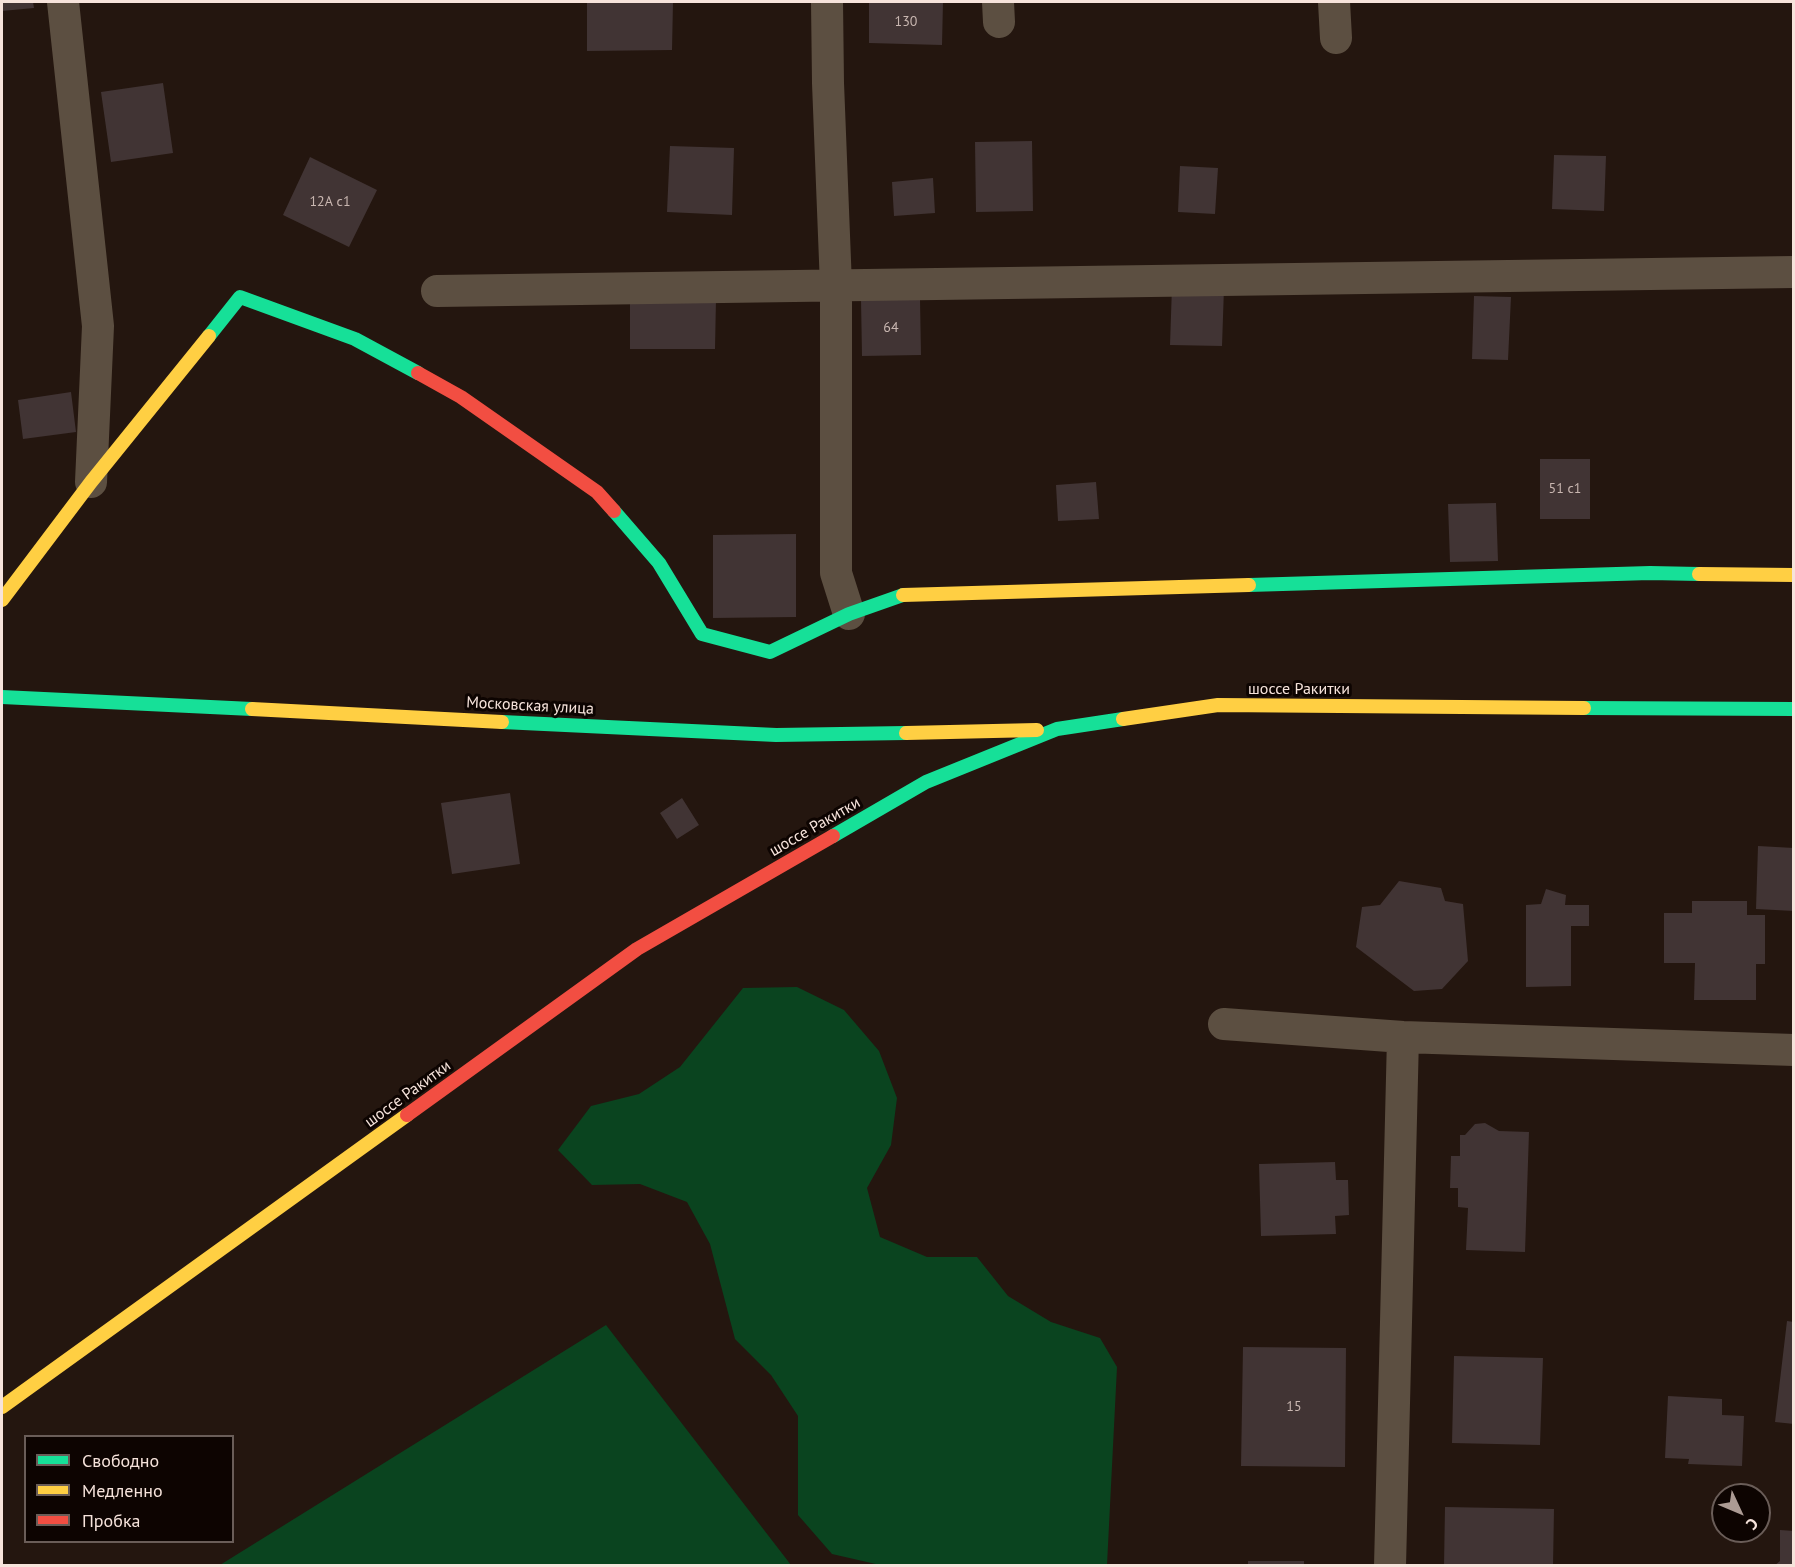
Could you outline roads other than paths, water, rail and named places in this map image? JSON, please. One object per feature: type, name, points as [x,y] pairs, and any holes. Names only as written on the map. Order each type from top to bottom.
[{"type":"street","points":[[63,2],[98,326],[91,482]]},
{"type":"street","points":[[827,2],[836,286],[836,573],[849,614]]},
{"type":"street","points":[[1334,2],[1336,39]]},
{"type":"street","points":[[437,291],[1794,272]]},
{"type":"street","points":[[2,600],[91,482],[240,297],[355,339],[460,397],[597,492],[659,563],[702,634],[770,652],[849,614],[898,595],[1650,573],[1794,575]]},
{"type":"street","name":"Московская улица","points":[[2,697],[776,735],[1057,729]]},
{"type":"street","name":"шоссе Ракитки","points":[[2,1407],[637,949],[926,782],[1057,729],[1218,705],[1794,709]]},
{"type":"street","points":[[1224,1024],[1403,1037],[1794,1050]]},
{"type":"street","points":[[1390,1566],[1403,1037]]}]
